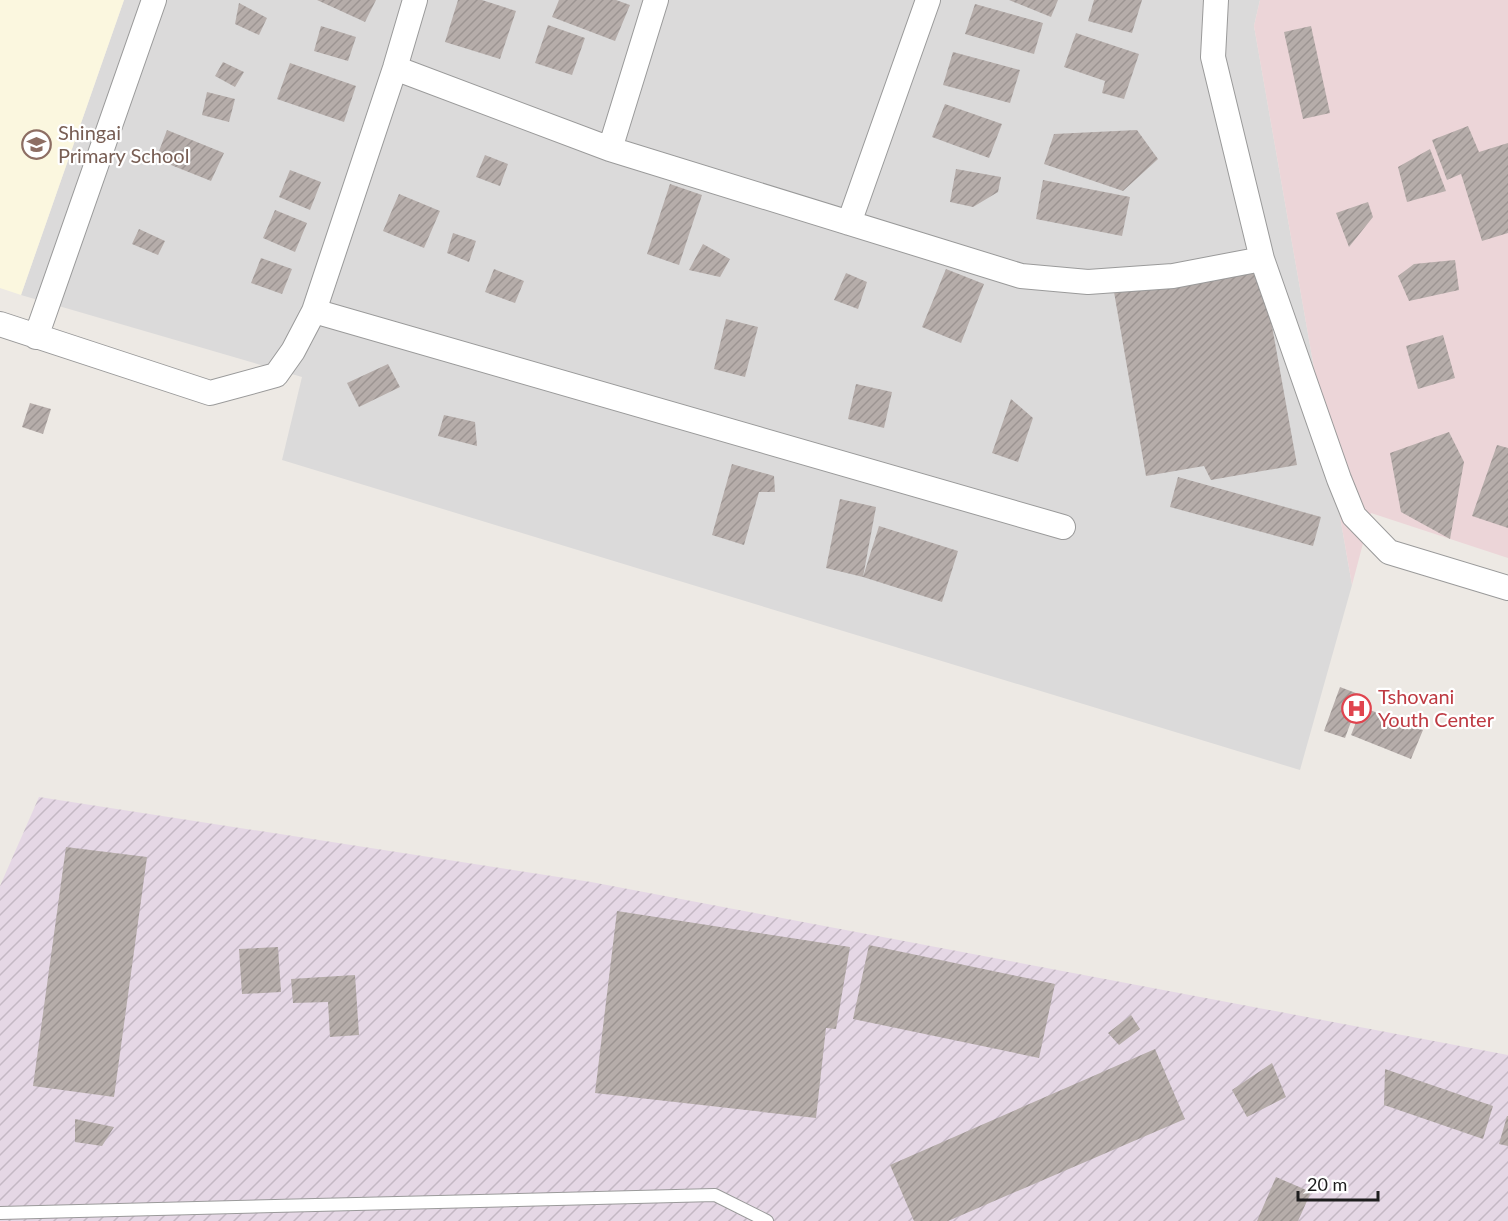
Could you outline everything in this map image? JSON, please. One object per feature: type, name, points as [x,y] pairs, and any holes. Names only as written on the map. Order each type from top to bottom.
[{"type":"street","points":[[36,336],[154,0]]},
{"type":"street","points":[[0,324],[210,393],[276,375],[293,351],[314,311],[395,68],[415,0]]},
{"type":"street","points":[[610,149],[656,0]]},
{"type":"street","points":[[849,223],[928,0]]},
{"type":"street","points":[[1216,0],[1213,57],[1262,259],[1354,516],[1389,552],[1508,588]]},
{"type":"street","points":[[395,68],[610,149],[1021,276],[1088,282],[1173,276],[1262,259]]},
{"type":"street","points":[[314,311],[1063,527]]},
{"type":"lane","points":[[0,1213],[715,1195],[767,1221]]},
{"type":"shaded area","name":"Shingai Primary School","points":[[0,0],[124,0],[21,295],[0,288]]},
{"type":"shaded area","points":[[124,0],[1260,0],[1254,26],[1352,585],[1300,770],[282,460],[302,377],[21,295]]},
{"type":"shaded area","points":[[1260,0],[1508,0],[1508,558],[1371,513],[1352,585],[1254,26]]},
{"type":"shaded area","points":[[39,797],[591,882],[1508,1055],[1508,1221],[0,1221],[0,886]]},
{"type":"building","points":[[317,0],[376,0],[365,22]]},
{"type":"building","points":[[458,0],[482,0],[516,11],[500,59],[445,42]]},
{"type":"building","points":[[559,0],[616,0],[630,5],[615,41],[552,17]]},
{"type":"building","points":[[1009,0],[1058,0],[1051,17]]},
{"type":"building","points":[[1094,0],[1142,0],[1132,33],[1088,21]]},
{"type":"building","points":[[239,3],[267,18],[259,35],[235,24]]},
{"type":"building","points":[[975,4],[1043,23],[1034,54],[965,34]]},
{"type":"building","points":[[548,25],[585,38],[572,75],[535,63]]},
{"type":"building","points":[[321,26],[356,37],[348,61],[314,51]]},
{"type":"building","points":[[1311,26],[1330,113],[1303,119],[1284,32]]},
{"type":"building","points":[[1076,33],[1139,54],[1124,99],[1102,93],[1105,81],[1064,67]]},
{"type":"building","points":[[953,52],[1020,70],[1010,103],[943,85]]},
{"type":"building","points":[[223,62],[244,72],[235,87],[215,76]]},
{"type":"building","points":[[290,63],[356,86],[344,122],[277,99]]},
{"type":"building","points":[[207,92],[235,99],[229,122],[202,115]]},
{"type":"building","points":[[945,104],[1002,124],[989,158],[932,137]]},
{"type":"building","points":[[1468,126],[1479,152],[1508,143],[1508,233],[1482,241],[1461,174],[1447,180],[1432,140]]},
{"type":"building","points":[[167,130],[224,153],[211,181],[156,159]]},
{"type":"building","points":[[1137,130],[1158,159],[1123,191],[1044,164],[1054,134]]},
{"type":"building","points":[[1430,149],[1446,191],[1407,202],[1398,167]]},
{"type":"building","points":[[485,155],[508,164],[500,186],[476,177]]},
{"type":"building","points":[[956,169],[1001,177],[998,192],[973,207],[950,202]]},
{"type":"building","points":[[290,170],[321,182],[310,210],[279,197]]},
{"type":"building","points":[[1043,180],[1130,197],[1122,236],[1036,219]]},
{"type":"building","points":[[670,184],[702,195],[679,265],[647,254]]},
{"type":"building","points":[[399,194],[440,211],[424,248],[383,231]]},
{"type":"building","points":[[1368,202],[1373,217],[1349,247],[1336,213]]},
{"type":"building","points":[[275,210],[307,223],[295,252],[263,238]]},
{"type":"building","points":[[139,229],[165,241],[158,255],[132,244]]},
{"type":"building","points":[[453,233],[476,241],[469,262],[447,253]]},
{"type":"building","points":[[703,244],[730,259],[720,277],[689,270]]},
{"type":"building","points":[[261,258],[292,269],[282,294],[251,283]]},
{"type":"building","points":[[1455,260],[1459,290],[1409,301],[1398,276],[1414,264]]},
{"type":"building","points":[[1261,265],[1297,465],[1211,480],[1204,466],[1146,476],[1114,292]]},
{"type":"building","points":[[494,269],[524,281],[515,303],[485,292]]},
{"type":"building","points":[[946,269],[984,284],[961,343],[922,327]]},
{"type":"building","points":[[846,273],[867,282],[858,309],[834,300]]},
{"type":"building","points":[[726,319],[758,327],[745,377],[714,369]]},
{"type":"building","points":[[1443,335],[1455,378],[1418,389],[1406,346]]},
{"type":"building","points":[[388,364],[400,387],[359,407],[347,383]]},
{"type":"building","points":[[856,384],[892,392],[884,428],[848,419]]},
{"type":"building","points":[[1011,399],[1033,418],[1018,462],[992,453]]},
{"type":"building","points":[[30,403],[51,409],[43,434],[22,427]]},
{"type":"building","points":[[444,415],[475,422],[477,446],[438,436]]},
{"type":"building","points":[[1449,432],[1464,462],[1450,539],[1401,512],[1390,453]]},
{"type":"building","points":[[1497,445],[1508,448],[1508,528],[1472,516]]},
{"type":"building","points":[[732,464],[774,476],[775,492],[759,492],[744,545],[712,535]]},
{"type":"building","points":[[1178,477],[1321,517],[1313,546],[1170,507]]},
{"type":"building","points":[[840,499],[876,507],[863,577],[826,568]]},
{"type":"building","points":[[879,526],[958,551],[942,602],[863,577]]},
{"type":"building","points":[[1340,687],[1361,695],[1345,738],[1324,731]]},
{"type":"building","points":[[1362,707],[1423,730],[1411,759],[1351,735]]},
{"type":"building","points":[[66,847],[147,857],[114,1097],[33,1086]]},
{"type":"building","points":[[617,911],[850,947],[836,1029],[826,1028],[816,1118],[595,1093]]},
{"type":"building","points":[[869,945],[1055,984],[1039,1058],[853,1019]]},
{"type":"building","points":[[278,947],[281,992],[242,994],[239,949]]},
{"type":"building","points":[[355,975],[359,1035],[330,1037],[328,1002],[293,1003],[291,979]]},
{"type":"building","points":[[1131,1015],[1140,1029],[1119,1045],[1108,1033]]},
{"type":"building","points":[[1155,1049],[1185,1119],[948,1221],[914,1221],[890,1165]]},
{"type":"building","points":[[1272,1063],[1286,1097],[1247,1117],[1232,1090]]},
{"type":"building","points":[[1385,1069],[1493,1106],[1483,1139],[1384,1105]]},
{"type":"building","points":[[1508,1116],[1508,1146],[1499,1144]]},
{"type":"building","points":[[75,1119],[114,1127],[102,1146],[75,1142]]},
{"type":"building","points":[[1276,1177],[1311,1192],[1298,1221],[1257,1221]]},
{"type":"place","name":"Shingai Primary School","points":[[37,144]]},
{"type":"place","name":"Tshovani Youth Center","points":[[1357,708]]}]
